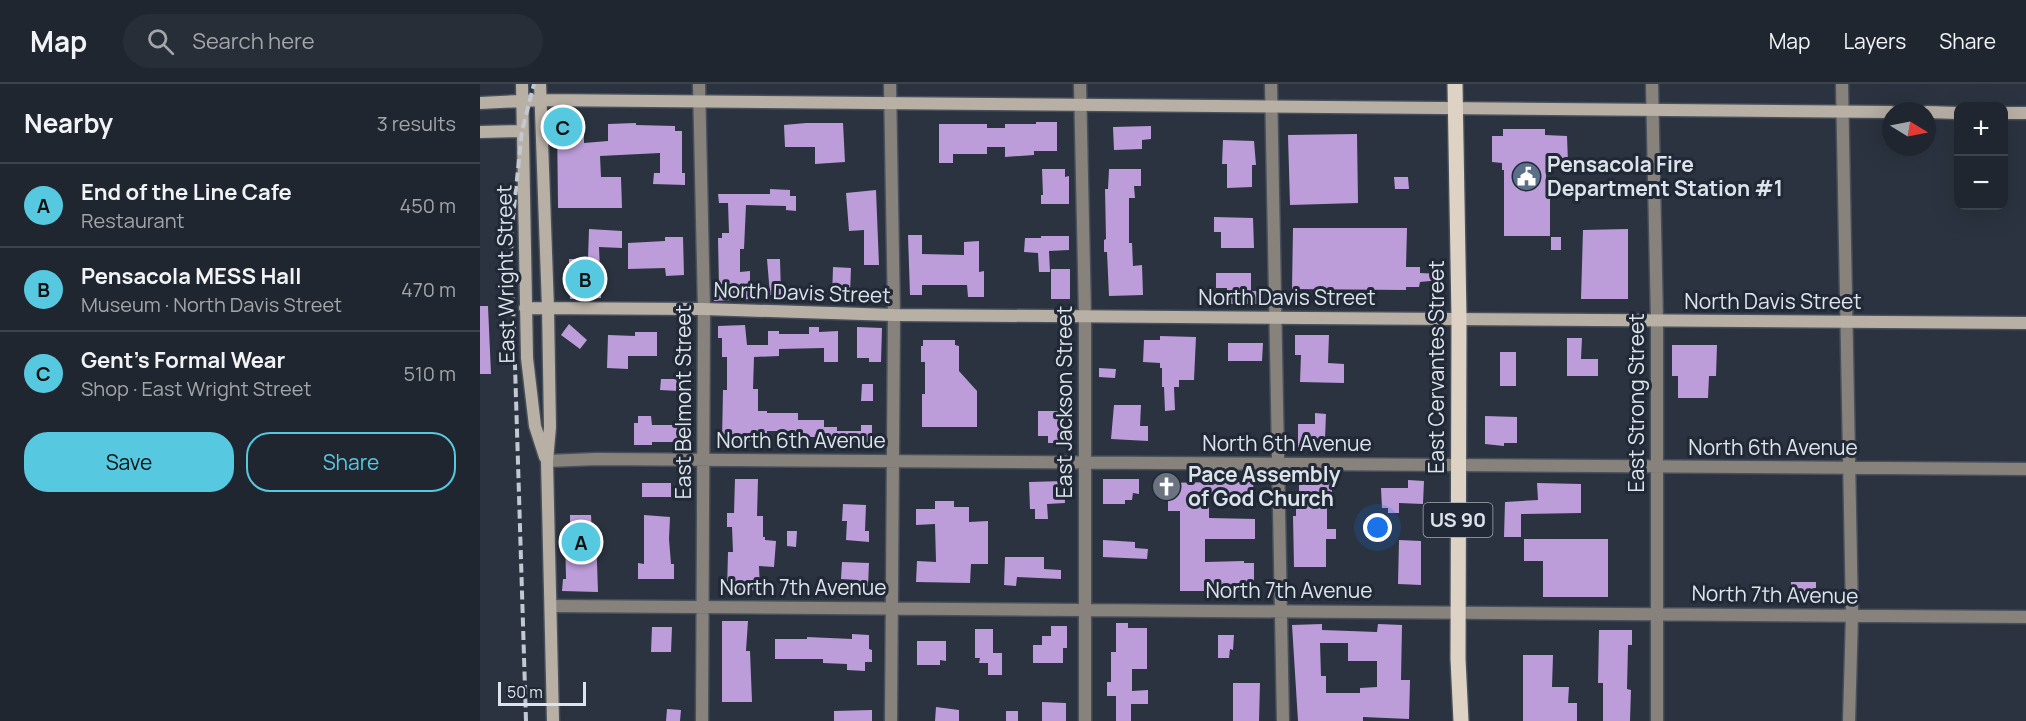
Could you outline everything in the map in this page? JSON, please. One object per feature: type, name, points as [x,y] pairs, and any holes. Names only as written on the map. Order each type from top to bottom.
[{"type":"main road","name":"East Wright Street","points":[[522,84],[527,358],[535,426],[547,461]]},
{"type":"main road","name":"East Wright Street","points":[[540,84],[548,308],[550,427],[547,461],[553,721]]},
{"type":"main road","name":"East Cervantes Street","points":[[1455,84],[1459,318],[1457,612],[1461,721]]},
{"type":"main road","points":[[480,132],[522,131],[541,100]]},
{"type":"main road","points":[[480,102],[541,100],[1882,112]]},
{"type":"main road","points":[[1936,112],[1954,113]]},
{"type":"main road","points":[[2008,113],[2026,113]]},
{"type":"main road","name":"North Davis Street","points":[[525,308],[704,309],[894,315],[2026,323]]},
{"type":"street","name":"East Belmont Street","points":[[699,84],[704,309],[702,721]]},
{"type":"street","points":[[890,84],[894,315],[891,721]]},
{"type":"street","name":"East Jackson Street","points":[[1080,84],[1085,316],[1085,721]]},
{"type":"street","points":[[1271,84],[1283,721]]},
{"type":"street","name":"East Strong Street","points":[[1653,84],[1657,321],[1657,721]]},
{"type":"street","points":[[1842,84],[1852,615],[1849,721]]},
{"type":"street","name":"North 6th Avenue","points":[[547,461],[597,459],[2026,469]]},
{"type":"street","name":"North 7th Avenue","points":[[551,606],[2026,616]]},
{"type":"building","points":[[557,119],[584,119],[584,143],[608,141],[608,124],[636,123],[636,125],[675,126],[675,131],[682,131],[682,173],[685,173],[685,185],[653,184],[654,173],[660,173],[660,153],[600,156],[601,177],[621,177],[622,208],[558,208]]},
{"type":"building","points":[[1036,122],[1057,122],[1057,151],[1034,151],[1034,155],[1005,157],[1005,147],[987,147],[987,154],[953,154],[953,163],[939,163],[939,124],[987,124],[987,128],[1005,128],[1005,124],[1036,124]]},
{"type":"building","points":[[843,123],[845,162],[815,164],[815,147],[785,147],[784,125]]},
{"type":"building","points":[[1151,126],[1151,139],[1142,140],[1142,149],[1114,150],[1113,127]]},
{"type":"building","name":"Pensacola Fire Department Station #1","points":[[1503,129],[1545,129],[1545,135],[1567,136],[1568,163],[1546,163],[1546,183],[1550,184],[1550,236],[1504,236],[1504,170],[1502,170],[1502,163],[1492,162],[1492,136],[1503,136]]},
{"type":"building","points":[[1357,134],[1358,203],[1290,205],[1288,135]]},
{"type":"building","points":[[1223,140],[1254,141],[1256,165],[1252,165],[1252,187],[1227,188],[1227,164],[1222,164]]},
{"type":"building","points":[[1042,169],[1065,169],[1065,177],[1069,176],[1069,204],[1041,204]]},
{"type":"building","points":[[1109,169],[1141,169],[1141,186],[1134,186],[1135,198],[1129,198],[1129,243],[1132,243],[1133,266],[1142,265],[1143,295],[1109,296],[1107,252],[1104,252],[1104,240],[1106,239],[1105,189],[1108,189]]},
{"type":"building","points":[[1394,177],[1408,177],[1409,189],[1395,189]]},
{"type":"building","points":[[770,189],[790,190],[790,196],[796,196],[796,211],[786,210],[786,206],[746,205],[744,249],[740,249],[740,272],[750,271],[750,299],[714,301],[714,292],[718,292],[719,287],[718,238],[722,238],[722,233],[729,233],[728,203],[719,203],[718,194],[770,194]]},
{"type":"building","points":[[876,190],[879,265],[864,265],[864,230],[849,231],[846,193]]},
{"type":"building","points":[[1214,217],[1253,218],[1254,248],[1221,248],[1221,232],[1214,232]]},
{"type":"building","points":[[1293,228],[1407,228],[1406,267],[1420,267],[1420,273],[1440,274],[1440,280],[1420,282],[1419,287],[1406,287],[1406,290],[1292,289]]},
{"type":"building","points":[[589,229],[622,231],[622,248],[599,247],[601,298],[570,299],[569,259],[588,259]]},
{"type":"building","points":[[1628,229],[1628,299],[1581,299],[1583,230]]},
{"type":"building","points":[[908,235],[922,235],[922,254],[964,255],[964,242],[979,241],[979,272],[984,271],[984,297],[968,297],[967,285],[922,285],[922,295],[910,295]]},
{"type":"building","points":[[1041,236],[1069,236],[1069,250],[1049,251],[1050,272],[1039,272],[1038,253],[1024,252],[1025,238],[1041,238]]},
{"type":"building","points":[[665,237],[683,237],[684,275],[666,276],[665,268],[628,269],[628,243],[665,241]]},
{"type":"building","points":[[1551,237],[1561,237],[1561,250],[1551,250]]},
{"type":"building","points":[[767,259],[780,259],[781,295],[770,295]]},
{"type":"building","points":[[833,267],[851,268],[850,294],[845,293],[845,298],[832,298]]},
{"type":"building","points":[[1051,269],[1070,269],[1070,299],[1051,299]]},
{"type":"building","points":[[1216,273],[1251,273],[1251,291],[1262,291],[1262,304],[1227,304],[1227,288],[1216,288]]},
{"type":"building","points":[[480,306],[488,306],[491,374],[480,374]]},
{"type":"building","points":[[569,324],[587,340],[580,349],[561,335]]},
{"type":"building","points":[[745,325],[747,345],[768,345],[768,331],[779,331],[779,334],[809,334],[809,327],[819,327],[819,332],[838,331],[838,362],[824,362],[824,348],[779,349],[779,356],[754,357],[753,389],[758,389],[758,411],[798,413],[798,420],[824,420],[824,427],[837,427],[837,431],[861,431],[861,425],[872,425],[872,442],[815,442],[815,437],[789,437],[789,431],[767,431],[767,441],[722,441],[723,390],[727,390],[727,357],[722,357],[722,338],[718,338],[718,326]]},
{"type":"building","points":[[857,327],[882,328],[881,362],[869,362],[869,358],[857,358]]},
{"type":"building","points":[[635,332],[657,332],[657,356],[628,356],[628,369],[607,368],[608,335],[635,336]]},
{"type":"building","points":[[1295,335],[1329,335],[1328,363],[1344,364],[1344,383],[1300,382],[1301,355],[1295,355]]},
{"type":"building","points":[[1160,336],[1196,337],[1194,380],[1179,380],[1179,387],[1174,387],[1175,410],[1165,411],[1160,363],[1143,362],[1144,340],[1160,340]]},
{"type":"building","points":[[1567,338],[1582,338],[1581,359],[1598,359],[1598,376],[1567,376]]},
{"type":"building","points":[[923,340],[955,340],[955,345],[959,346],[959,371],[977,391],[977,427],[922,427],[922,394],[925,394],[925,362],[921,362]]},
{"type":"building","points":[[1228,343],[1263,343],[1262,361],[1228,361]]},
{"type":"building","points":[[1672,345],[1717,345],[1716,376],[1709,376],[1708,398],[1678,398],[1678,376],[1672,376]]},
{"type":"building","points":[[1500,352],[1516,352],[1516,386],[1500,386]]},
{"type":"building","points":[[1099,368],[1116,369],[1115,378],[1099,377]]},
{"type":"building","points":[[661,379],[680,379],[679,391],[660,390]]},
{"type":"building","points":[[862,384],[873,384],[873,401],[861,401]]},
{"type":"building","points":[[1114,405],[1141,405],[1140,426],[1148,426],[1148,441],[1111,439]]},
{"type":"building","points":[[1038,411],[1061,411],[1061,443],[1048,443],[1048,436],[1038,436]]},
{"type":"building","points":[[1315,413],[1326,414],[1325,439],[1313,438],[1313,450],[1298,449],[1298,424],[1315,424]]},
{"type":"building","points":[[638,416],[651,416],[652,425],[691,425],[690,442],[652,442],[652,445],[634,445],[634,423],[638,423]]},
{"type":"building","points":[[1485,416],[1517,417],[1517,443],[1504,443],[1504,446],[1485,444]]},
{"type":"building","points":[[735,479],[758,479],[757,516],[763,516],[763,537],[765,540],[776,541],[774,567],[759,566],[760,590],[727,591],[728,552],[733,552],[732,527],[727,527],[727,513],[734,513]]},
{"type":"building","points":[[1103,479],[1139,479],[1139,494],[1133,493],[1132,500],[1125,500],[1125,504],[1103,504]]},
{"type":"building","points":[[1408,480],[1424,481],[1423,504],[1399,503],[1399,513],[1388,513],[1388,508],[1382,508],[1381,488],[1408,488]]},
{"type":"building","points":[[1064,481],[1065,503],[1047,504],[1048,519],[1035,519],[1035,509],[1030,509],[1029,482]]},
{"type":"building","points":[[1253,482],[1254,496],[1209,497],[1209,518],[1255,519],[1255,539],[1205,539],[1205,562],[1254,563],[1254,584],[1247,584],[1247,591],[1180,591],[1180,511],[1168,511],[1168,493],[1159,493],[1159,483]]},
{"type":"building","points":[[1299,482],[1332,482],[1332,495],[1327,495],[1327,529],[1336,529],[1336,539],[1326,539],[1326,567],[1294,567],[1293,516],[1296,516],[1296,500],[1299,500]]},
{"type":"building","points":[[642,483],[671,483],[671,497],[642,497]]},
{"type":"building","points":[[1537,483],[1581,484],[1581,513],[1521,514],[1521,537],[1504,537],[1505,502],[1538,500]]},
{"type":"building","points":[[935,501],[954,501],[954,507],[969,507],[969,522],[988,521],[988,564],[971,564],[970,583],[916,582],[917,561],[936,562],[935,524],[916,525],[916,509],[935,509]]},
{"type":"building","points":[[843,504],[866,505],[865,531],[869,531],[869,542],[846,540],[847,521],[842,521]]},
{"type":"building","points":[[570,515],[591,515],[592,533],[596,533],[598,592],[562,591],[563,579],[566,579],[565,533],[570,533]]},
{"type":"building","points":[[644,515],[670,517],[669,539],[671,564],[674,564],[674,579],[638,579],[638,563],[644,564]]},
{"type":"building","points":[[787,531],[797,531],[796,547],[787,546]]},
{"type":"building","points":[[1524,539],[1608,539],[1608,597],[1543,597],[1543,561],[1524,561]]},
{"type":"building","points":[[1103,540],[1135,542],[1135,548],[1148,549],[1147,559],[1103,557]]},
{"type":"building","points":[[1399,540],[1421,541],[1421,585],[1398,584]]},
{"type":"building","points":[[1005,557],[1044,557],[1044,569],[1061,570],[1061,579],[1017,577],[1016,586],[1004,585]]},
{"type":"building","points":[[842,562],[869,563],[868,586],[858,585],[858,580],[841,579]]},
{"type":"building","points":[[1791,582],[1816,582],[1816,596],[1791,596]]},
{"type":"building","points":[[722,621],[748,621],[746,651],[750,651],[752,702],[722,702]]},
{"type":"building","points":[[1116,623],[1128,623],[1128,628],[1147,628],[1147,669],[1132,669],[1132,691],[1148,690],[1148,704],[1131,704],[1131,721],[1116,721],[1116,696],[1107,696],[1107,682],[1111,682],[1111,652],[1116,652]]},
{"type":"building","points":[[1322,624],[1322,630],[1377,632],[1378,624],[1402,625],[1401,680],[1410,680],[1409,719],[1363,717],[1363,721],[1298,721],[1292,625]],"holes":[[[1320,643],[1348,643],[1348,661],[1377,661],[1377,687],[1360,688],[1360,693],[1326,693],[1326,676],[1321,676]]]},
{"type":"building","points":[[1051,626],[1067,626],[1067,648],[1063,648],[1063,663],[1033,663],[1033,645],[1042,645],[1042,636],[1051,636]]},
{"type":"building","points":[[652,627],[672,627],[671,652],[651,652]]},
{"type":"building","points":[[975,629],[993,629],[993,653],[1002,653],[1002,675],[988,675],[988,663],[979,663],[980,658],[975,658]]},
{"type":"building","points":[[1599,630],[1632,630],[1632,645],[1628,645],[1627,689],[1631,690],[1630,721],[1603,721],[1603,683],[1598,683]]},
{"type":"building","points":[[852,634],[869,635],[872,662],[865,662],[865,671],[847,670],[847,664],[823,663],[823,659],[775,659],[775,639],[807,639],[807,637],[852,639]]},
{"type":"building","points":[[1218,635],[1234,635],[1233,650],[1230,649],[1229,658],[1218,658]]},
{"type":"building","points":[[917,641],[946,641],[946,661],[940,660],[940,665],[917,665]]},
{"type":"building","points":[[1523,655],[1553,655],[1552,687],[1569,687],[1568,703],[1577,703],[1577,721],[1523,721]]},
{"type":"building","points":[[1233,683],[1260,683],[1259,721],[1233,721]]},
{"type":"building","points":[[1042,702],[1066,703],[1066,721],[1042,721]]},
{"type":"building","points":[[936,707],[959,710],[959,721],[935,721]]},
{"type":"building","points":[[667,709],[681,710],[680,721],[666,721]]},
{"type":"building","points":[[872,710],[872,721],[834,721],[834,711]]},
{"type":"building","points":[[1006,711],[1018,711],[1018,721],[1006,721]]},
{"type":"railway","points":[[526,721],[511,237],[522,131],[534,84]]},
{"type":"place","name":"Gent's Formal Wear","points":[[563,127]]},
{"type":"place","name":"Pensacola Fire Department Station #1","points":[[1526,177]]},
{"type":"place","name":"Pensacola MESS Hall","points":[[585,279]]},
{"type":"place","name":"Pace Assembly of God Church","points":[[1167,487]]},
{"type":"place","name":"End of the Line Cafe","points":[[581,542]]}]
